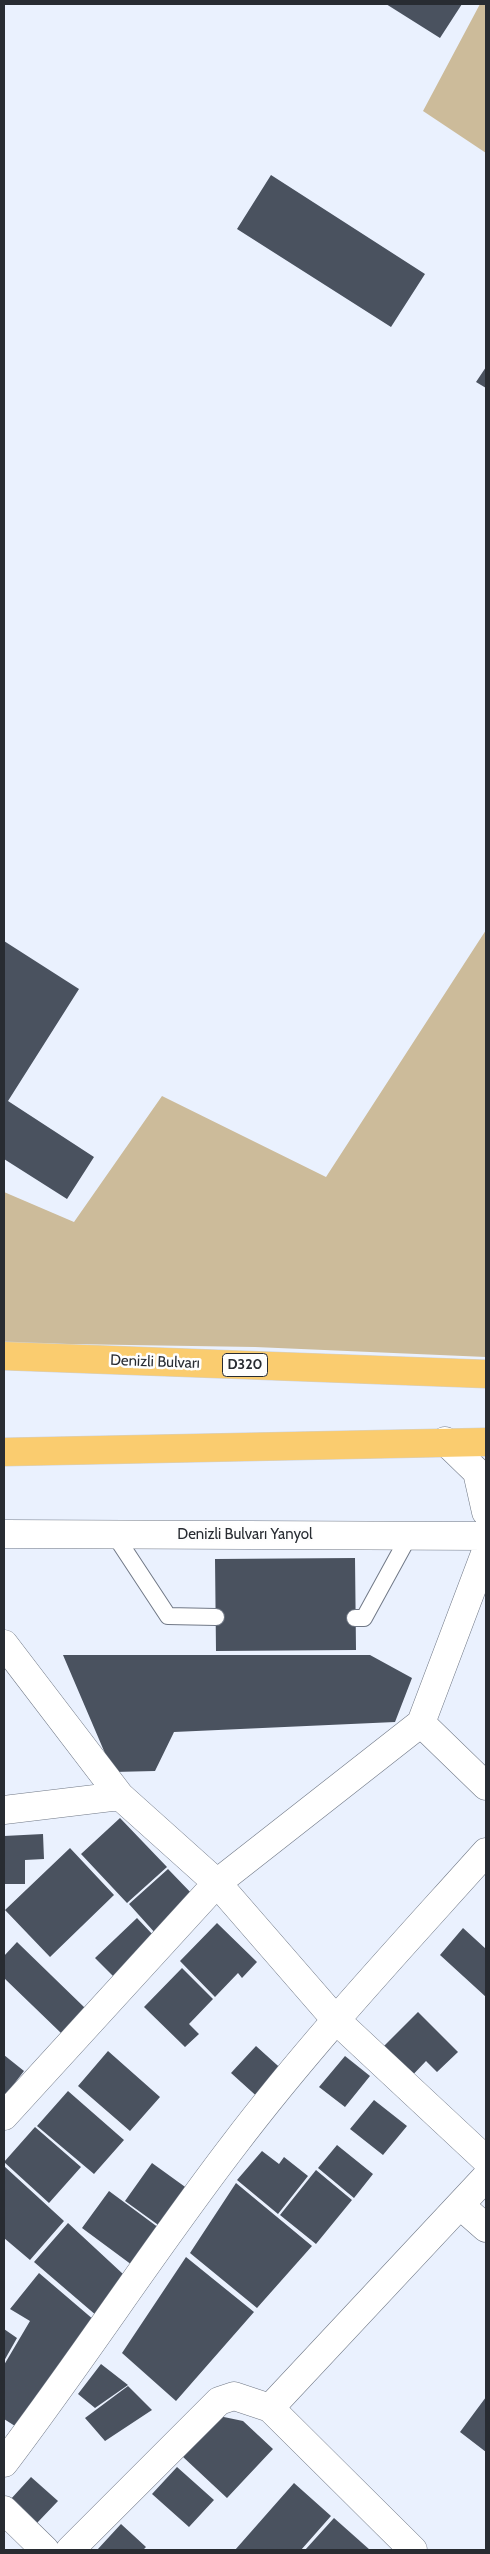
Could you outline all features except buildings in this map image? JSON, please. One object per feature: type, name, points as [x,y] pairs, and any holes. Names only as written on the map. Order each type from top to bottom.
[{"type":"highway","name":"Denizli Bulvarı","points":[[4,1356],[486,1374]]},
{"type":"highway","points":[[4,1452],[445,1441],[486,1442]]},
{"type":"street","points":[[445,1441],[478,1472],[486,1512]]},
{"type":"street","name":"Denizli Bulvarı Yanyol","points":[[4,1534],[486,1536]]},
{"type":"street","points":[[4,2116],[217,1883],[421,1723],[486,1551]]},
{"type":"street","points":[[4,1644],[120,1796],[217,1883],[336,2020],[486,2160]]},
{"type":"street","points":[[421,1723],[486,1786]]},
{"type":"street","points":[[4,1810],[120,1796]]},
{"type":"street","points":[[9,2447],[234,2144],[336,2020],[486,1852]]},
{"type":"street","points":[[270,2408],[461,2206],[486,2177]]},
{"type":"street","points":[[461,2206],[486,2228]]},
{"type":"street","points":[[70,2550],[219,2401],[234,2396],[270,2408],[413,2550]]},
{"type":"street","points":[[4,2510],[45,2550]]},
{"type":"lane","points":[[114,1534],[168,1616],[216,1616]]},
{"type":"lane","points":[[355,1618],[364,1618],[409,1536]]},
{"type":"shaded area","points":[[480,4],[486,4],[486,153],[423,111]]},
{"type":"shaded area","points":[[486,930],[486,1357],[255,1347],[4,1343],[4,1192],[74,1222],[162,1096],[326,1177]]}]
